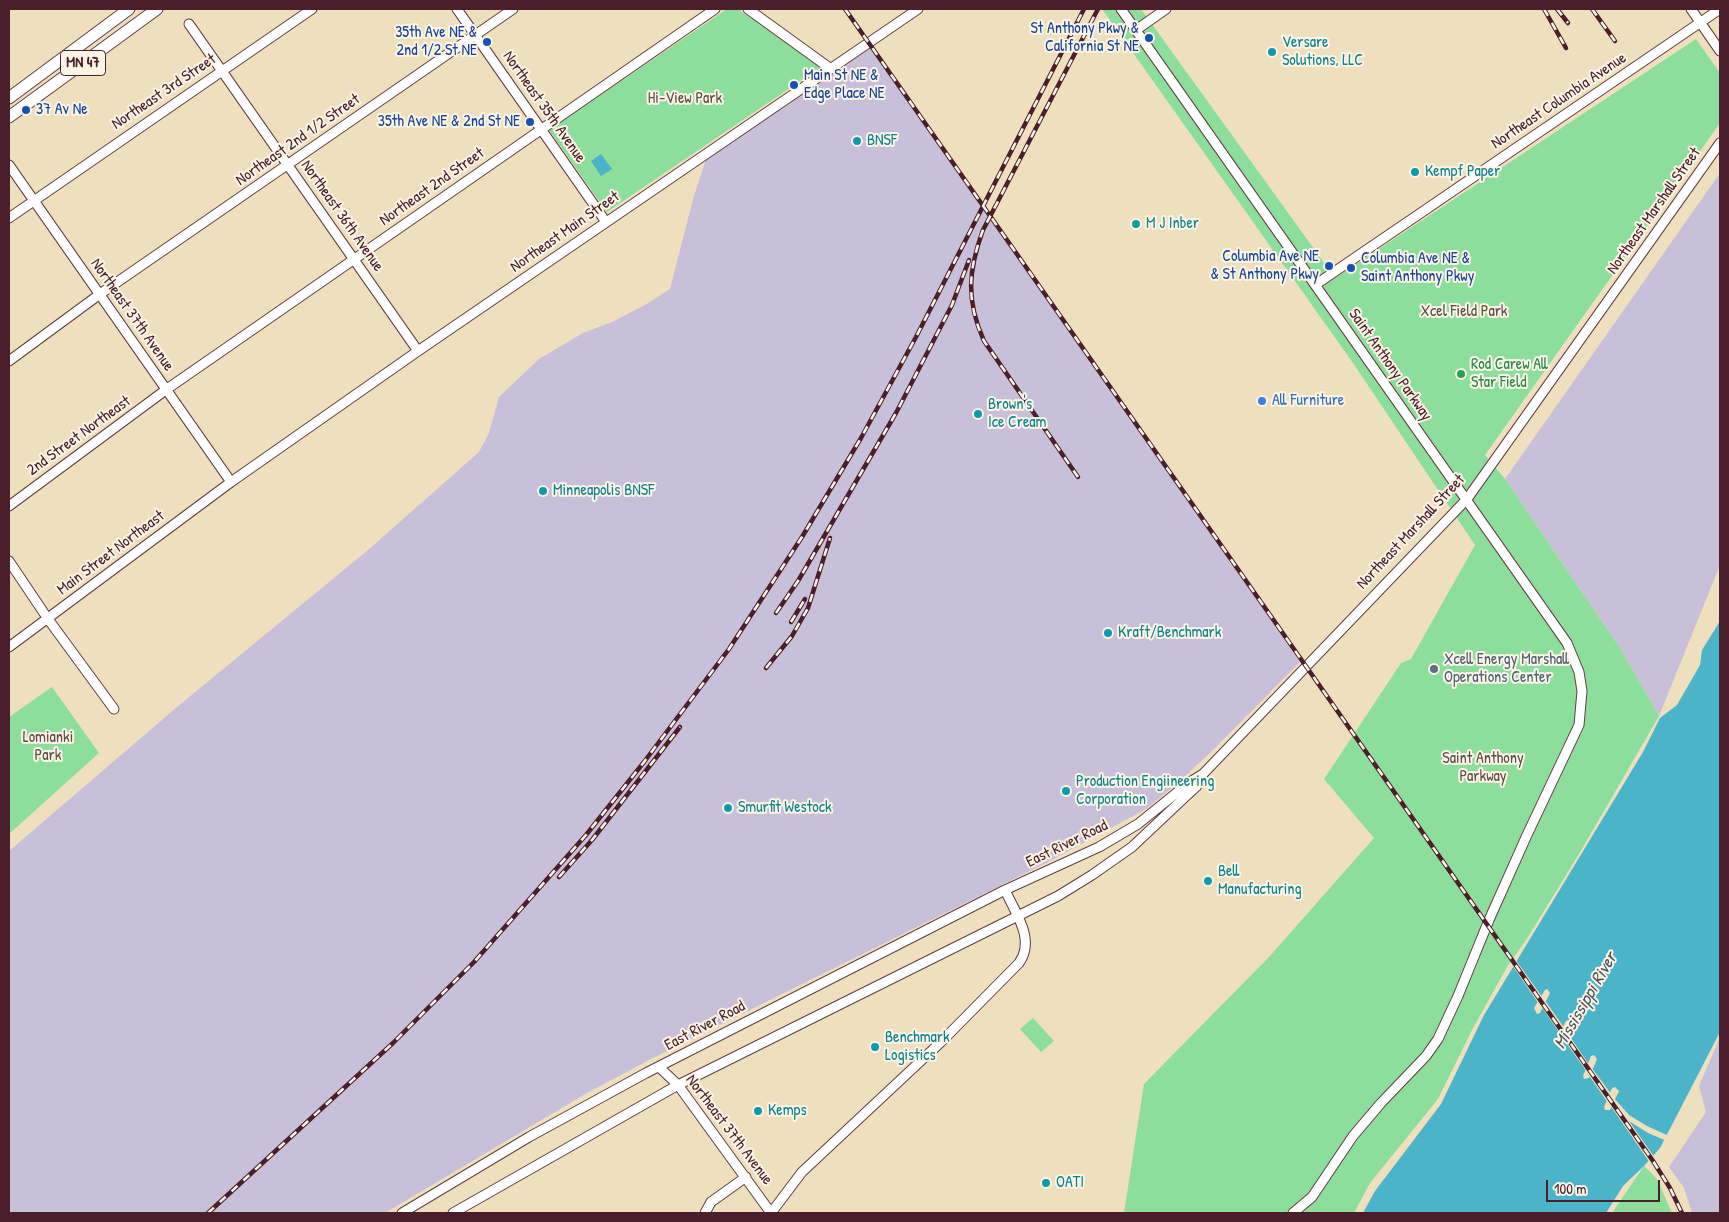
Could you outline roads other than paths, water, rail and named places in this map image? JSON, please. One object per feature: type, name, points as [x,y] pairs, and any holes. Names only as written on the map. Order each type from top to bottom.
[{"type":"main road","name":"MN 47","points":[[9,98],[129,9]]},
{"type":"main road","name":"MN 47","points":[[9,117],[157,9]]},
{"type":"street","name":"Northeast 3rd Street","points":[[9,218],[312,9]]},
{"type":"street","name":"Northeast 35th Avenue","points":[[457,9],[606,222]]},
{"type":"street","name":"Northeast 2nd 1/2 Street","points":[[9,361],[100,294],[513,9]]},
{"type":"street","name":"Northeast 2nd Street","points":[[166,390],[715,9]]},
{"type":"street","points":[[748,9],[831,68]]},
{"type":"street","name":"Northeast Main Street","points":[[231,482],[418,351],[918,9]]},
{"type":"street","name":"Saint Anthony Parkway","points":[[1121,9],[1562,636],[1579,672],[1582,691],[1579,725],[1527,835],[1438,1038],[1426,1056],[1381,1103],[1353,1136],[1312,1197],[1293,1213]]},
{"type":"street","points":[[1136,30],[1166,9]]},
{"type":"street","points":[[1691,9],[1720,50]]},
{"type":"street","name":"Northeast Columbia Avenue","points":[[1315,285],[1720,9]]},
{"type":"street","name":"Northeast 36th Avenue","points":[[189,24],[418,351]]},
{"type":"street","name":"Northeast Marshall Street","points":[[1203,774],[1467,499],[1720,143]]},
{"type":"street","name":"Northeast 37th Avenue","points":[[9,165],[231,482]]},
{"type":"street","name":"2nd Street Northeast","points":[[9,506],[166,390]]},
{"type":"street","name":"Main Street Northeast","points":[[9,647],[231,482]]},
{"type":"street","points":[[9,561],[48,619],[114,709]]},
{"type":"street","name":"East River Road","points":[[402,1213],[529,1137],[646,1073],[1005,890],[1099,847],[1138,824],[1190,782],[1203,774]]},
{"type":"street","name":"East River Road","points":[[453,1213],[678,1085],[964,941],[1058,896],[1132,847],[1196,787],[1203,774]]},
{"type":"street","points":[[771,1213],[802,1172],[941,1042],[1019,963],[1026,949],[1025,933],[1005,890]]},
{"type":"street","name":"Northeast 37th Avenue","points":[[659,1067],[678,1085],[771,1213]]},
{"type":"street","points":[[705,1213],[711,1202],[746,1177]]},
{"type":"water","points":[[601,154],[612,169],[601,176],[591,161]]},
{"type":"water","name":"Mississippi River","points":[[1720,621],[1720,1032],[1660,1148],[1623,1186],[1606,1213],[1363,1213],[1375,1191],[1441,1104],[1484,1015],[1643,752],[1660,718],[1677,705],[1700,665],[1702,650]],"holes":[[[1547,989],[1550,993],[1540,1013],[1537,1014],[1534,1008]],[[1568,1020],[1572,1025],[1559,1047],[1555,1042]],[[1594,1055],[1597,1059],[1589,1078],[1584,1079],[1583,1076],[1591,1056]],[[1615,1087],[1619,1091],[1610,1110],[1605,1110],[1604,1107],[1612,1088]]]},
{"type":"railway","points":[[845,9],[1653,1161],[1670,1188],[1682,1213]]},
{"type":"railway","points":[[208,1213],[393,1043],[474,962],[586,835],[729,649],[802,537],[861,438],[916,337],[1084,9]]},
{"type":"railway","points":[[1078,477],[984,341],[974,313],[971,286],[974,259],[983,230],[1098,9]]},
{"type":"railway","points":[[1544,9],[1566,48]]},
{"type":"railway","points":[[1557,9],[1568,23]]},
{"type":"railway","points":[[1592,9],[1615,41]]},
{"type":"railway","points":[[776,613],[798,581],[896,413],[952,305],[969,260]]},
{"type":"railway","points":[[766,668],[792,636],[808,608],[830,538]]},
{"type":"railway","points":[[791,622],[805,599]]},
{"type":"railway","points":[[559,877],[592,840],[680,727]]},
{"type":"place","name":"St Anthony Pkwy & California St NE","points":[[1149,38]]},
{"type":"place","name":"35th Ave NE & 2nd 1/2 St NE","points":[[487,42]]},
{"type":"place","name":"Versare Solutions, LLC","points":[[1272,52]]},
{"type":"place","name":"Main St NE & Edge Place NE","points":[[794,85]]},
{"type":"place","name":"37 Av Ne","points":[[26,110]]},
{"type":"place","name":"35th Ave NE & 2nd St NE","points":[[530,122]]},
{"type":"place","name":"BNSF","points":[[857,141]]},
{"type":"place","name":"Kempf Paper","points":[[1415,172]]},
{"type":"place","name":"M J Inber","points":[[1136,224]]},
{"type":"place","name":"Columbia Ave NE & St Anthony Pkwy","points":[[1329,266]]},
{"type":"place","name":"Columbia Ave NE & Saint Anthony Pkwy","points":[[1351,268]]},
{"type":"place","name":"Rod Carew All Star Field","points":[[1461,374]]},
{"type":"place","name":"All Furniture","points":[[1262,401]]},
{"type":"place","name":"Brown's Ice Cream","points":[[978,414]]},
{"type":"place","name":"Minneapolis BNSF","points":[[543,491]]},
{"type":"place","name":"Kraft/Benchmark","points":[[1108,633]]},
{"type":"place","name":"Xcell Energy Marshall Operations Center","points":[[1434,669]]},
{"type":"place","name":"Production Engiineering Corporation","points":[[1066,791]]},
{"type":"place","name":"Smurfit Westock","points":[[728,808]]},
{"type":"place","name":"Bell Manufacturing","points":[[1208,881]]},
{"type":"place","name":"Benchmark Logistics","points":[[875,1047]]},
{"type":"place","name":"Kemps","points":[[758,1111]]},
{"type":"place","name":"OATI","points":[[1046,1183]]},
{"type":"park label","name":"Hi-View Park","points":[[685,99]]},
{"type":"park label","name":"Xcel Field Park","points":[[1464,312]]},
{"type":"park label","name":"Lomianki Park","points":[[48,747]]}]
